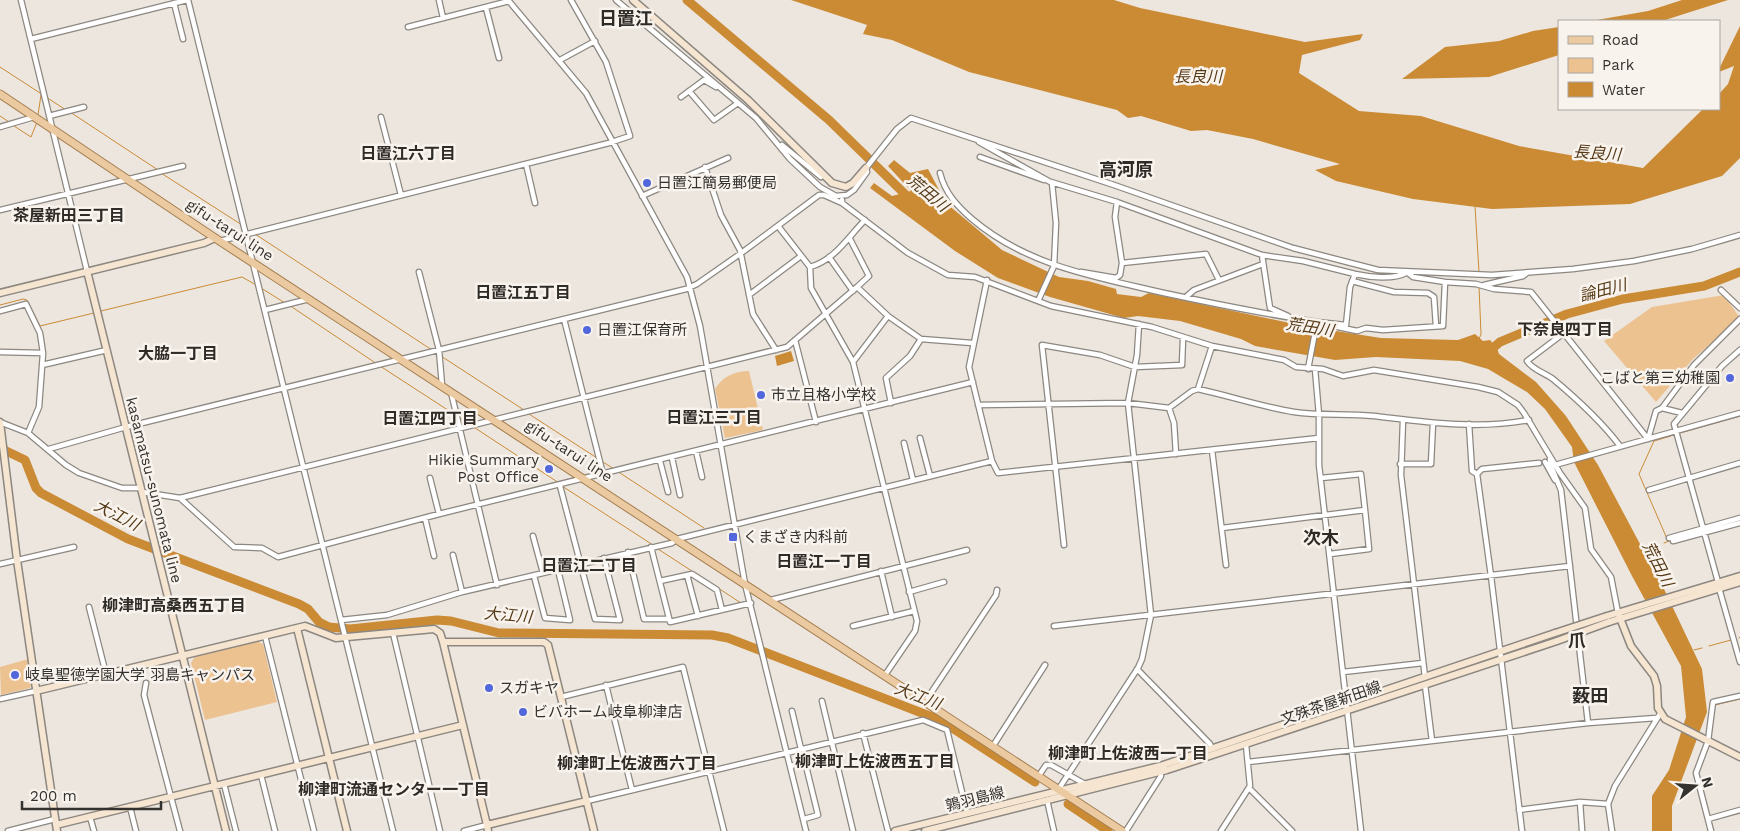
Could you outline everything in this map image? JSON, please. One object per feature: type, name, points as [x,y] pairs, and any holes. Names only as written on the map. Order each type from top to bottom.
[{"type":"main road","name":"gifu-tarui line","points":[[0,94],[218,240],[494,418],[885,675],[925,702],[946,723],[993,746],[1038,777],[1124,831]]},
{"type":"street","points":[[21,0],[88,271]]},
{"type":"street","points":[[30,39],[187,0],[393,831]]},
{"type":"street","points":[[439,0],[443,18]]},
{"type":"street","points":[[408,27],[486,8],[508,0],[586,93],[691,287],[736,525],[745,584],[806,831]]},
{"type":"street","points":[[0,293],[401,196],[630,136],[606,62],[571,0]]},
{"type":"street","points":[[616,0],[756,118],[814,182],[836,196],[842,197],[854,190],[867,172],[866,168]]},
{"type":"street","points":[[633,0],[748,100],[823,175],[839,187],[846,187],[853,183],[897,128],[911,118],[975,138],[1293,248],[1378,270],[1492,275],[1528,273],[1634,261],[1692,249],[1740,235]]},
{"type":"street","points":[[174,3],[183,39]]},
{"type":"street","points":[[486,8],[499,58]]},
{"type":"street","points":[[560,60],[594,41]]},
{"type":"street","points":[[681,97],[704,80],[720,88]]},
{"type":"street","points":[[689,91],[714,120],[738,103]]},
{"type":"street","points":[[49,116],[84,108]]},
{"type":"street","points":[[0,128],[34,117]]},
{"type":"street","points":[[382,117],[401,196]]},
{"type":"street","points":[[975,138],[1052,183]]},
{"type":"street","points":[[776,142],[810,170],[821,177],[823,175]]},
{"type":"street","points":[[980,157],[1052,183],[1116,202],[1262,255],[1303,261],[1368,276],[1400,276],[1407,272]]},
{"type":"street","points":[[642,196],[728,158]]},
{"type":"street","points":[[526,164],[535,202]]},
{"type":"street","points":[[0,210],[182,166]]},
{"type":"street","points":[[705,167],[721,215],[740,250],[753,314],[776,350]]},
{"type":"street","points":[[940,173],[942,183],[954,202],[991,235],[1012,248],[1053,267],[1186,297],[1357,331],[1366,328],[1383,330],[1443,326],[1445,282]]},
{"type":"street","points":[[1039,299],[1053,267],[1056,223],[1052,183]]},
{"type":"street","points":[[49,449],[126,428],[691,287],[740,254],[819,195],[824,195],[842,204],[908,253],[948,275],[987,280],[1039,299],[1050,306],[1139,324],[1212,346],[1269,356],[1284,360],[1296,367],[1350,377],[1374,370],[1478,387],[1498,392],[1518,405],[1584,508],[1591,549],[1611,577],[1619,616],[1631,646],[1654,676],[1658,716],[1615,786],[1608,804],[1612,831]]},
{"type":"street","points":[[842,197],[842,204]]},
{"type":"street","points":[[1076,273],[1087,272],[1116,278],[1120,275],[1122,263],[1115,217],[1116,202]]},
{"type":"street","points":[[810,267],[829,257],[850,239],[865,220]]},
{"type":"street","points":[[778,226],[810,267],[810,284],[853,362],[917,621],[915,631],[885,675]]},
{"type":"street","points":[[56,825],[17,560],[0,422],[28,433],[66,465],[79,473],[122,488],[180,498],[494,418],[787,347],[869,276],[850,239]]},
{"type":"street","points":[[1122,263],[1206,254],[1219,280]]},
{"type":"street","points":[[1262,255],[1270,308],[1289,318]]},
{"type":"street","points":[[748,295],[802,256]]},
{"type":"street","points":[[829,257],[855,289],[920,339],[972,343]]},
{"type":"street","points":[[1186,297],[1194,290],[1263,264]]},
{"type":"street","name":"kasamatsu-sunomata line","points":[[88,271],[226,831]]},
{"type":"street","points":[[420,272],[439,350],[442,385]]},
{"type":"street","points":[[1407,272],[1413,278],[1484,285],[1523,276],[1528,273]]},
{"type":"street","points":[[1327,325],[1329,323],[1346,325],[1347,305],[1355,274]]},
{"type":"street","points":[[987,280],[979,327],[972,343],[969,367],[992,461],[998,473],[1319,438]]},
{"type":"street","points":[[1352,281],[1394,292],[1428,293],[1434,297],[1436,326]]},
{"type":"street","points":[[1484,285],[1494,289],[1530,292],[1648,439]]},
{"type":"street","points":[[1721,290],[1740,308]]},
{"type":"street","points":[[265,310],[311,299]]},
{"type":"street","points":[[0,310],[26,304],[40,333],[43,353],[38,413],[28,433]]},
{"type":"street","points":[[853,362],[888,316]]},
{"type":"street","points":[[1662,408],[1694,365],[1740,319]]},
{"type":"street","points":[[564,320],[603,474]]},
{"type":"street","points":[[1062,792],[1068,774],[1138,667],[1152,615],[1128,403],[1135,367],[1139,324]]},
{"type":"street","points":[[1308,368],[1317,324]]},
{"type":"street","points":[[1562,331],[1527,362],[1532,368],[1551,377],[1580,403],[1618,447]]},
{"type":"street","points":[[1064,545],[1042,345],[1100,355],[1135,367],[1182,365],[1184,338]]},
{"type":"street","points":[[891,403],[886,378],[918,347],[920,339]]},
{"type":"street","points":[[795,340],[816,422]]},
{"type":"street","points":[[1198,389],[1212,346]]},
{"type":"street","points":[[42,365],[107,350]]},
{"type":"street","points":[[1740,350],[1722,366],[1674,424],[1740,662]]},
{"type":"street","points":[[0,352],[43,353]]},
{"type":"street","points":[[1315,369],[1321,478],[1361,831]]},
{"type":"street","points":[[180,498],[234,548],[262,548],[281,555],[973,382]]},
{"type":"street","points":[[978,405],[1128,403],[1169,408],[1192,391],[1198,389],[1269,407],[1319,415],[1362,415],[1432,423],[1469,424],[1529,420]]},
{"type":"street","points":[[451,390],[497,585]]},
{"type":"street","points":[[1169,408],[1174,423],[1176,454]]},
{"type":"street","points":[[1648,439],[1652,418],[1656,410],[1662,408],[1682,413]]},
{"type":"street","points":[[1557,464],[1740,413]]},
{"type":"street","points":[[1403,420],[1400,464],[1425,677]]},
{"type":"street","points":[[1400,464],[1431,464],[1432,423]]},
{"type":"street","points":[[1469,424],[1472,471],[1477,474],[1492,576],[1522,831]]},
{"type":"street","points":[[920,438],[930,476]]},
{"type":"street","points":[[904,443],[913,480]]},
{"type":"street","points":[[1212,450],[1226,565]]},
{"type":"street","points":[[696,451],[702,477]]},
{"type":"street","points":[[1550,457],[1550,464],[1561,490],[1588,723]]},
{"type":"street","points":[[672,458],[680,495]]},
{"type":"street","points":[[660,460],[668,492]]},
{"type":"street","points":[[342,621],[386,615],[462,592],[543,574],[992,461]]},
{"type":"street","points":[[1545,462],[1561,490]]},
{"type":"street","points":[[1649,490],[1740,463]]},
{"type":"street","points":[[1477,474],[1482,469],[1539,464]]},
{"type":"street","points":[[1321,478],[1361,474],[1369,549],[1330,554]]},
{"type":"street","points":[[430,478],[439,514]]},
{"type":"street","points":[[560,486],[595,619],[620,620],[604,558]]},
{"type":"street","points":[[1222,528],[1364,510]]},
{"type":"street","points":[[425,518],[434,556]]},
{"type":"street","points":[[1703,531],[1740,518]]},
{"type":"street","points":[[1671,540],[1740,523]]},
{"type":"street","points":[[533,536],[543,574]]},
{"type":"street","points":[[0,564],[74,547]]},
{"type":"street","points":[[651,547],[670,622],[751,603]]},
{"type":"street","points":[[771,600],[968,550]]},
{"type":"street","points":[[628,552],[644,619],[669,618]]},
{"type":"street","points":[[453,555],[462,592]]},
{"type":"street","points":[[1054,626],[1570,566]]},
{"type":"street","points":[[534,576],[545,618],[570,620],[558,570]]},
{"type":"street","points":[[881,571],[892,617]]},
{"type":"street","points":[[660,582],[692,574],[717,590],[722,610]]},
{"type":"street","points":[[687,575],[698,616]]},
{"type":"street","name":"文殊茶屋新田線","points":[[1719,585],[1740,576]]},
{"type":"street","points":[[909,592],[944,582]]},
{"type":"street","name":"文殊茶屋新田線","points":[[928,829],[1047,800],[1062,792],[1160,766],[1425,684],[1501,656],[1555,633],[1619,616],[1719,585],[1740,582]]},
{"type":"street","points":[[925,702],[997,592]]},
{"type":"street","points":[[89,607],[106,674]]},
{"type":"street","points":[[853,626],[914,612]]},
{"type":"street","name":"文殊茶屋新田線","points":[[1062,792],[1160,772],[1246,745],[1425,677],[1557,641],[1608,619]]},
{"type":"street","points":[[0,699],[297,628],[310,626],[325,635],[345,636],[434,629],[440,633],[488,828]]},
{"type":"street","points":[[297,628],[347,831]]},
{"type":"street","points":[[393,633],[440,831]]},
{"type":"street","points":[[1734,639],[1740,635]]},
{"type":"street","points":[[265,636],[314,831]]},
{"type":"street","points":[[1734,639],[1740,640]]},
{"type":"street","points":[[442,642],[544,642],[548,645],[594,831]]},
{"type":"street","points":[[1343,672],[1423,663]]},
{"type":"street","points":[[993,746],[1045,665]]},
{"type":"street","points":[[561,697],[683,667],[724,831]]},
{"type":"street","points":[[1138,667],[1210,744],[1212,749]]},
{"type":"street","points":[[146,683],[144,695],[180,831]]},
{"type":"street","points":[[1425,684],[1432,740]]},
{"type":"street","points":[[606,685],[632,790]]},
{"type":"street","points":[[1711,831],[1696,773],[1707,740],[1713,702],[1740,696]]},
{"type":"street","points":[[822,701],[853,831]]},
{"type":"street","points":[[792,711],[801,749]]},
{"type":"street","points":[[1248,762],[1658,716],[1740,757]]},
{"type":"street","points":[[464,831],[488,828],[587,801],[923,720],[946,723],[946,730],[967,814]]},
{"type":"street","points":[[8,831],[56,825],[463,725]]},
{"type":"street","points":[[863,733],[888,831]]},
{"type":"street","points":[[1221,831],[1250,785],[1246,745]]},
{"type":"street","points":[[790,766],[805,762],[818,815],[804,819]]},
{"type":"street","points":[[1038,777],[1046,765],[1055,766],[1086,785]]},
{"type":"street","points":[[1124,831],[1161,776],[1160,772]]},
{"type":"street","points":[[261,775],[275,831]]},
{"type":"street","points":[[224,784],[236,831]]},
{"type":"street","points":[[1250,785],[1292,831]]},
{"type":"street","name":"鶉羽島線","points":[[895,831],[928,829],[967,814],[1062,792]]},
{"type":"street","points":[[1047,800],[1054,831]]},
{"type":"street","points":[[1519,810],[1580,802],[1608,804]]},
{"type":"street","points":[[1580,802],[1582,830]]},
{"type":"street","points":[[130,807],[136,831]]},
{"type":"street","points":[[1708,819],[1740,810]]},
{"type":"street","points":[[90,817],[94,831]]},
{"type":"green space","points":[[1724,295],[1740,318],[1693,359],[1656,402],[1604,341],[1652,307]]},
{"type":"green space","points":[[749,371],[763,430],[725,438],[715,389],[730,375]]},
{"type":"green space","points":[[257,641],[263,644],[277,702],[205,720],[191,663],[195,656]]},
{"type":"green space","name":"岐阜聖徳学園大学 羽島キャンパス","points":[[28,659],[30,688],[1,695],[0,667]]},
{"type":"water","name":"長良川","points":[[791,0],[1114,0],[1140,8],[1305,42],[1363,34],[1360,40],[1302,55],[1299,73],[1359,111],[1421,116],[1519,146],[1643,168],[1702,110],[1720,110],[1720,93],[1728,84],[1734,66],[1720,72],[1720,67],[1740,26],[1740,158],[1722,176],[1630,204],[1492,209],[1413,199],[1336,181],[1315,170],[1340,164],[1253,139],[1207,130],[1191,131],[1141,116],[1128,118],[1117,110],[969,72],[892,40],[863,34],[867,25]]},
{"type":"water","points":[[1682,0],[1728,0],[1665,20],[1597,20],[1648,11]]},
{"type":"water","points":[[1558,27],[1558,55],[1489,77],[1402,79],[1445,47],[1499,41],[1533,31]]},
{"type":"water","points":[[894,160],[910,173],[928,169],[946,203],[1002,250],[1059,277],[1088,281],[1116,289],[1117,294],[1141,297],[1149,293],[1304,326],[1381,338],[1458,340],[1475,334],[1483,341],[1490,340],[1497,348],[1499,354],[1536,382],[1566,416],[1598,465],[1665,591],[1702,669],[1707,712],[1672,806],[1672,831],[1652,831],[1652,796],[1669,770],[1686,717],[1681,666],[1632,576],[1574,462],[1572,447],[1545,409],[1527,392],[1488,369],[1460,361],[1376,357],[1335,360],[1255,346],[1241,339],[1180,321],[1138,316],[1124,318],[1050,297],[998,278],[955,251],[870,188],[874,183],[892,196],[911,191],[888,166]]},
{"type":"water","points":[[791,351],[794,361],[777,366],[775,356]]},
{"type":"waterway","name":"荒田川","points":[[687,0],[829,120],[911,200]]},
{"type":"waterway","points":[[0,67],[43,95]]},
{"type":"waterway","points":[[38,115],[41,95]]},
{"type":"waterway","points":[[46,97],[66,110]]},
{"type":"waterway","points":[[70,112],[158,170]]},
{"type":"waterway","points":[[0,116],[9,122]]},
{"type":"waterway","points":[[14,126],[31,137],[37,122]]},
{"type":"waterway","points":[[161,173],[242,225]]},
{"type":"waterway","points":[[1475,206],[1479,272]]},
{"type":"waterway","points":[[255,234],[432,350]]},
{"type":"waterway","name":"論田川","points":[[1487,353],[1500,342],[1567,314],[1623,299],[1704,286],[1740,272]]},
{"type":"waterway","points":[[101,311],[242,277],[258,286]]},
{"type":"waterway","points":[[1479,286],[1481,334],[1479,339]]},
{"type":"waterway","points":[[261,288],[285,303]]},
{"type":"waterway","points":[[0,305],[23,299],[27,300],[40,326],[94,313]]},
{"type":"waterway","points":[[289,305],[377,364]]},
{"type":"waterway","points":[[441,356],[524,410]]},
{"type":"waterway","points":[[380,366],[454,414]]},
{"type":"waterway","points":[[529,414],[597,458]]},
{"type":"waterway","points":[[1680,433],[1740,416]]},
{"type":"waterway","points":[[460,418],[469,424]]},
{"type":"waterway","points":[[472,426],[559,483]]},
{"type":"waterway","points":[[1668,541],[1639,474],[1654,441],[1671,436]]},
{"type":"waterway","name":"大江川","points":[[0,448],[25,460],[36,488],[41,493],[128,539],[299,604],[308,609],[319,622],[329,627],[350,629],[437,620],[451,621],[499,633],[712,635],[728,638],[940,720],[1035,782]]},
{"type":"waterway","points":[[603,462],[614,469]]},
{"type":"waterway","points":[[617,471],[704,528]]},
{"type":"waterway","points":[[562,486],[653,545]]},
{"type":"waterway","points":[[1714,528],[1740,520]]},
{"type":"waterway","points":[[1664,543],[1672,540]]},
{"type":"waterway","points":[[1644,552],[1659,545]]},
{"type":"waterway","points":[[658,549],[741,603]]},
{"type":"waterway","points":[[1709,646],[1731,640]]},
{"type":"waterway","points":[[1694,650],[1702,648]]},
{"type":"waterway","points":[[1715,705],[1740,699]]},
{"type":"waterway","name":"大江川","points":[[1068,804],[1108,831]]},
{"type":"place","name":"日置江簡易郵便局","points":[[647,183]]},
{"type":"place","name":"日置江保育所","points":[[587,330]]},
{"type":"place","name":"こばと第三幼稚園","points":[[1730,378]]},
{"type":"place","name":"市立且格小学校","points":[[761,395]]},
{"type":"place","name":"Hikie Summary Post Office","points":[[549,469]]},
{"type":"place","name":"くまざき内科前","points":[[733,537]]},
{"type":"place","name":"岐阜聖徳学園大学 羽島キャンパス","points":[[15,675]]},
{"type":"place","name":"スガキヤ","points":[[489,688]]},
{"type":"place","name":"ビバホーム岐阜柳津店","points":[[523,712]]},
{"type":"district","name":"日置江","points":[[626,18]]},
{"type":"district","name":"日置江六丁目","points":[[408,153]]},
{"type":"district","name":"高河原","points":[[1126,169]]},
{"type":"district","name":"茶屋新田三丁目","points":[[69,215]]},
{"type":"district","name":"日置江五丁目","points":[[523,292]]},
{"type":"district","name":"下奈良四丁目","points":[[1565,329]]},
{"type":"district","name":"大脇一丁目","points":[[178,353]]},
{"type":"district","name":"日置江三丁目","points":[[714,417]]},
{"type":"district","name":"日置江四丁目","points":[[430,418]]},
{"type":"district","name":"次木","points":[[1321,537]]},
{"type":"district","name":"日置江一丁目","points":[[824,561]]},
{"type":"district","name":"日置江二丁目","points":[[589,565]]},
{"type":"district","name":"柳津町高桑西五丁目","points":[[174,605]]},
{"type":"district","name":"爪","points":[[1577,640]]},
{"type":"district","name":"薮田","points":[[1590,695]]},
{"type":"district","name":"柳津町上佐波西一丁目","points":[[1128,753]]},
{"type":"district","name":"柳津町上佐波西五丁目","points":[[875,761]]},
{"type":"district","name":"柳津町上佐波西六丁目","points":[[637,763]]},
{"type":"district","name":"柳津町流通センター一丁目","points":[[394,789]]}]
